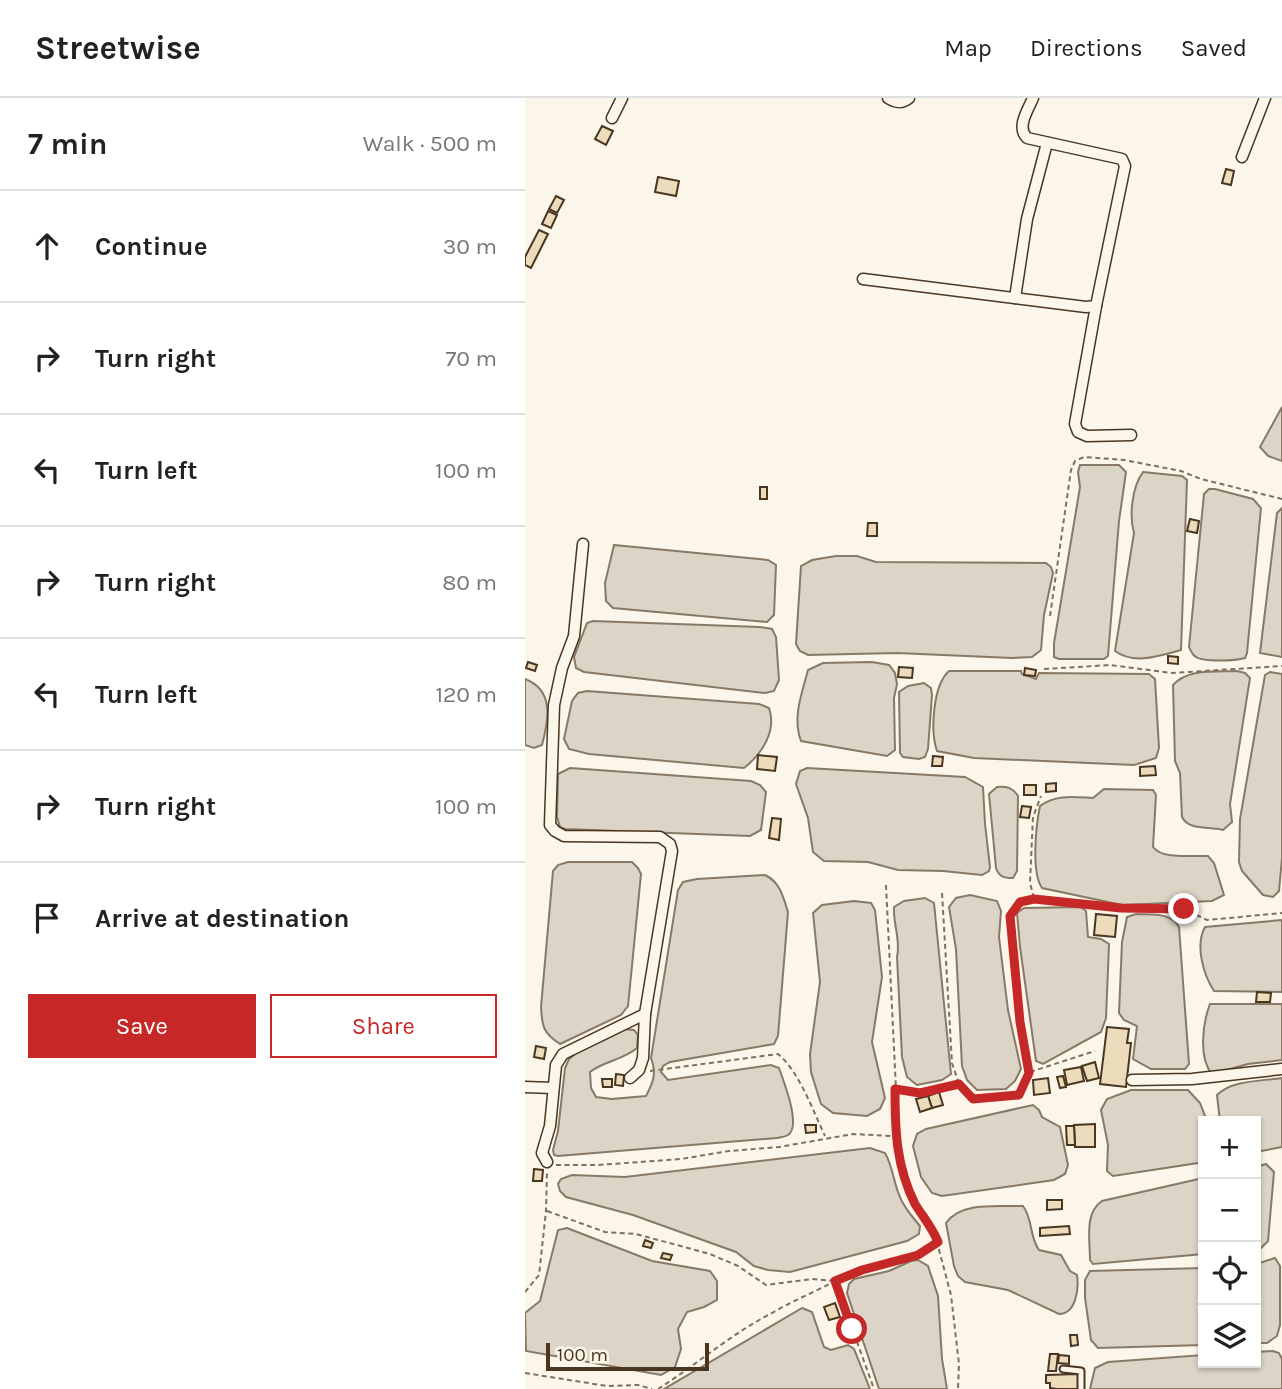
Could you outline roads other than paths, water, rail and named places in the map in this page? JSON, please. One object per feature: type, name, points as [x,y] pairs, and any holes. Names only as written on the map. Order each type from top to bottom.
[{"type":"street","points":[[612,118],[622,98]]},
{"type":"street","points":[[888,98],[894,102],[904,102],[909,98]]},
{"type":"street","points":[[1033,98],[1021,127],[1022,134],[1027,138],[1122,159],[1125,166],[1075,424],[1078,432],[1087,436],[1131,435]]},
{"type":"street","points":[[1242,158],[1265,98]]},
{"type":"street","points":[[1015,298],[1031,202],[1047,142]]},
{"type":"street","points":[[863,279],[1086,307],[1096,306]]},
{"type":"street","points":[[583,544],[574,636],[562,668],[554,705],[550,825],[564,835],[660,837],[670,844],[672,851],[645,1014],[643,1058],[639,1070],[630,1078]]},
{"type":"street","points":[[547,1162],[542,1153],[550,1126],[556,1065],[563,1054],[645,1014]]},
{"type":"street","points":[[1132,1080],[1192,1079],[1282,1069]]},
{"type":"street","points":[[525,1087],[553,1088]]},
{"type":"lane","points":[[1063,1369],[1081,1371],[1081,1389]]}]
